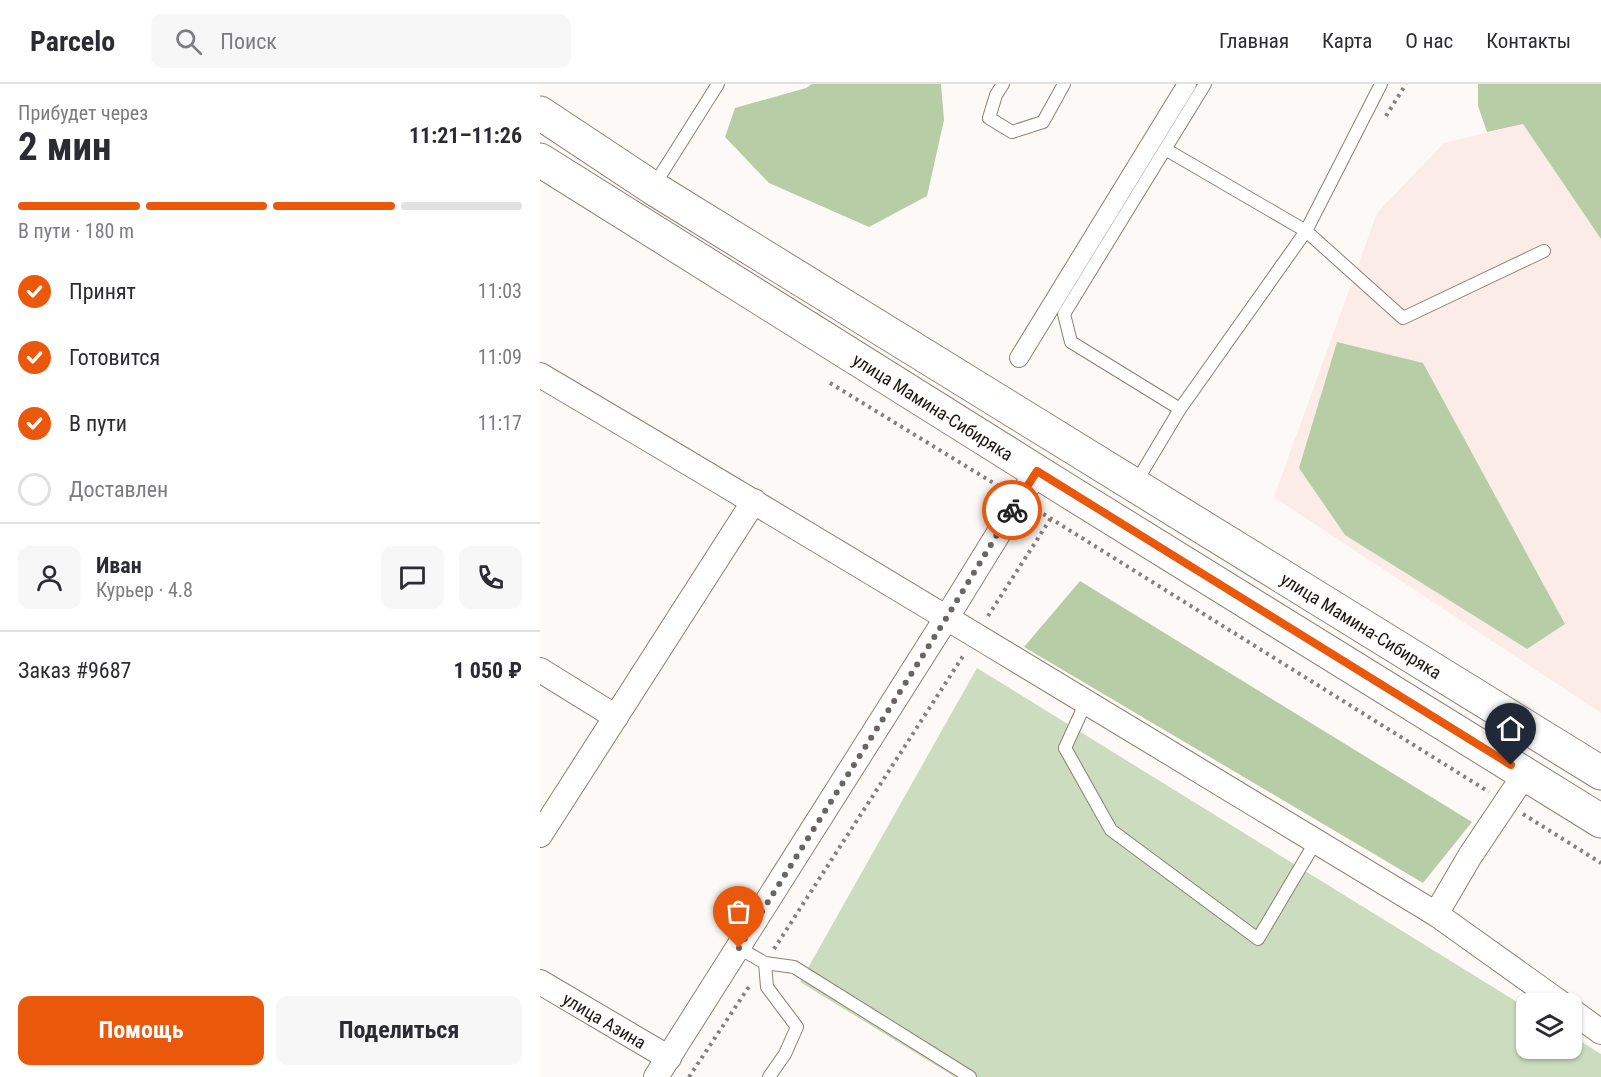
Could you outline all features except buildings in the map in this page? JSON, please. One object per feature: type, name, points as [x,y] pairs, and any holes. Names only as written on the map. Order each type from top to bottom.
[{"type":"main road","name":"улица Мамина-Сибиряка","points":[[540,113],[653,188],[1601,773]]},
{"type":"main road","name":"улица Мамина-Сибиряка","points":[[540,160],[1600,821]]},
{"type":"main road","points":[[1536,781],[1570,782],[1574,767],[1568,752]]},
{"type":"main road","points":[[1600,821],[1593,800],[1601,789]]},
{"type":"street","points":[[1019,358],[1187,84]]},
{"type":"street","points":[[540,375],[947,617],[1436,914],[1547,993]]},
{"type":"street","points":[[663,1067],[1037,471]]},
{"type":"street","points":[[540,835],[754,501]]},
{"type":"street","points":[[540,670],[616,717]]},
{"type":"street","points":[[1436,914],[1505,802],[1536,781]]},
{"type":"street","name":"улица Азина","points":[[540,981],[663,1067]]},
{"type":"street","points":[[1582,1018],[1601,1032]]},
{"type":"lane","points":[[653,188],[718,84]]},
{"type":"lane","points":[[1003,84],[996,95],[989,118],[1012,132],[1043,122],[1064,84]]},
{"type":"lane","points":[[1180,409],[1071,342],[1064,314],[1205,84]]},
{"type":"lane","points":[[1135,485],[1180,409],[1306,231],[1381,84]]},
{"type":"lane","points":[[1165,149],[1306,231],[1403,318],[1544,251]]},
{"type":"lane","points":[[1086,702],[1065,748],[1111,830],[1258,939],[1316,841]]},
{"type":"lane","points":[[739,948],[765,963],[794,967],[969,1077]]},
{"type":"lane","points":[[765,963],[767,987],[797,1027],[785,1054],[769,1077]]},
{"type":"path","points":[[830,383],[1019,499]]},
{"type":"path","points":[[689,1077],[765,963],[1051,518],[1601,863]]},
{"type":"shaded area","points":[[1523,124],[1601,239],[1601,713],[1274,497],[1377,213],[1444,143]]},
{"type":"green space","points":[[812,84],[941,84],[944,120],[927,196],[869,227],[769,183],[725,137],[735,108],[806,88]]},
{"type":"green space","points":[[1478,84],[1601,84],[1601,239],[1523,124],[1487,132],[1478,106]]},
{"type":"green space","points":[[1337,342],[1423,363],[1565,624],[1527,649],[1345,535],[1299,468]]},
{"type":"green space","points":[[1080,581],[1472,822],[1423,883],[1024,647]]},
{"type":"green space","points":[[977,668],[1516,1001],[1516,1059],[1582,1059],[1582,1042],[1601,1054],[1601,1077],[955,1077],[800,982]]},
{"type":"way so far","points":[[739,948],[1012,510]]},
{"type":"route","points":[[1012,510],[1037,471],[1511,765]]}]
